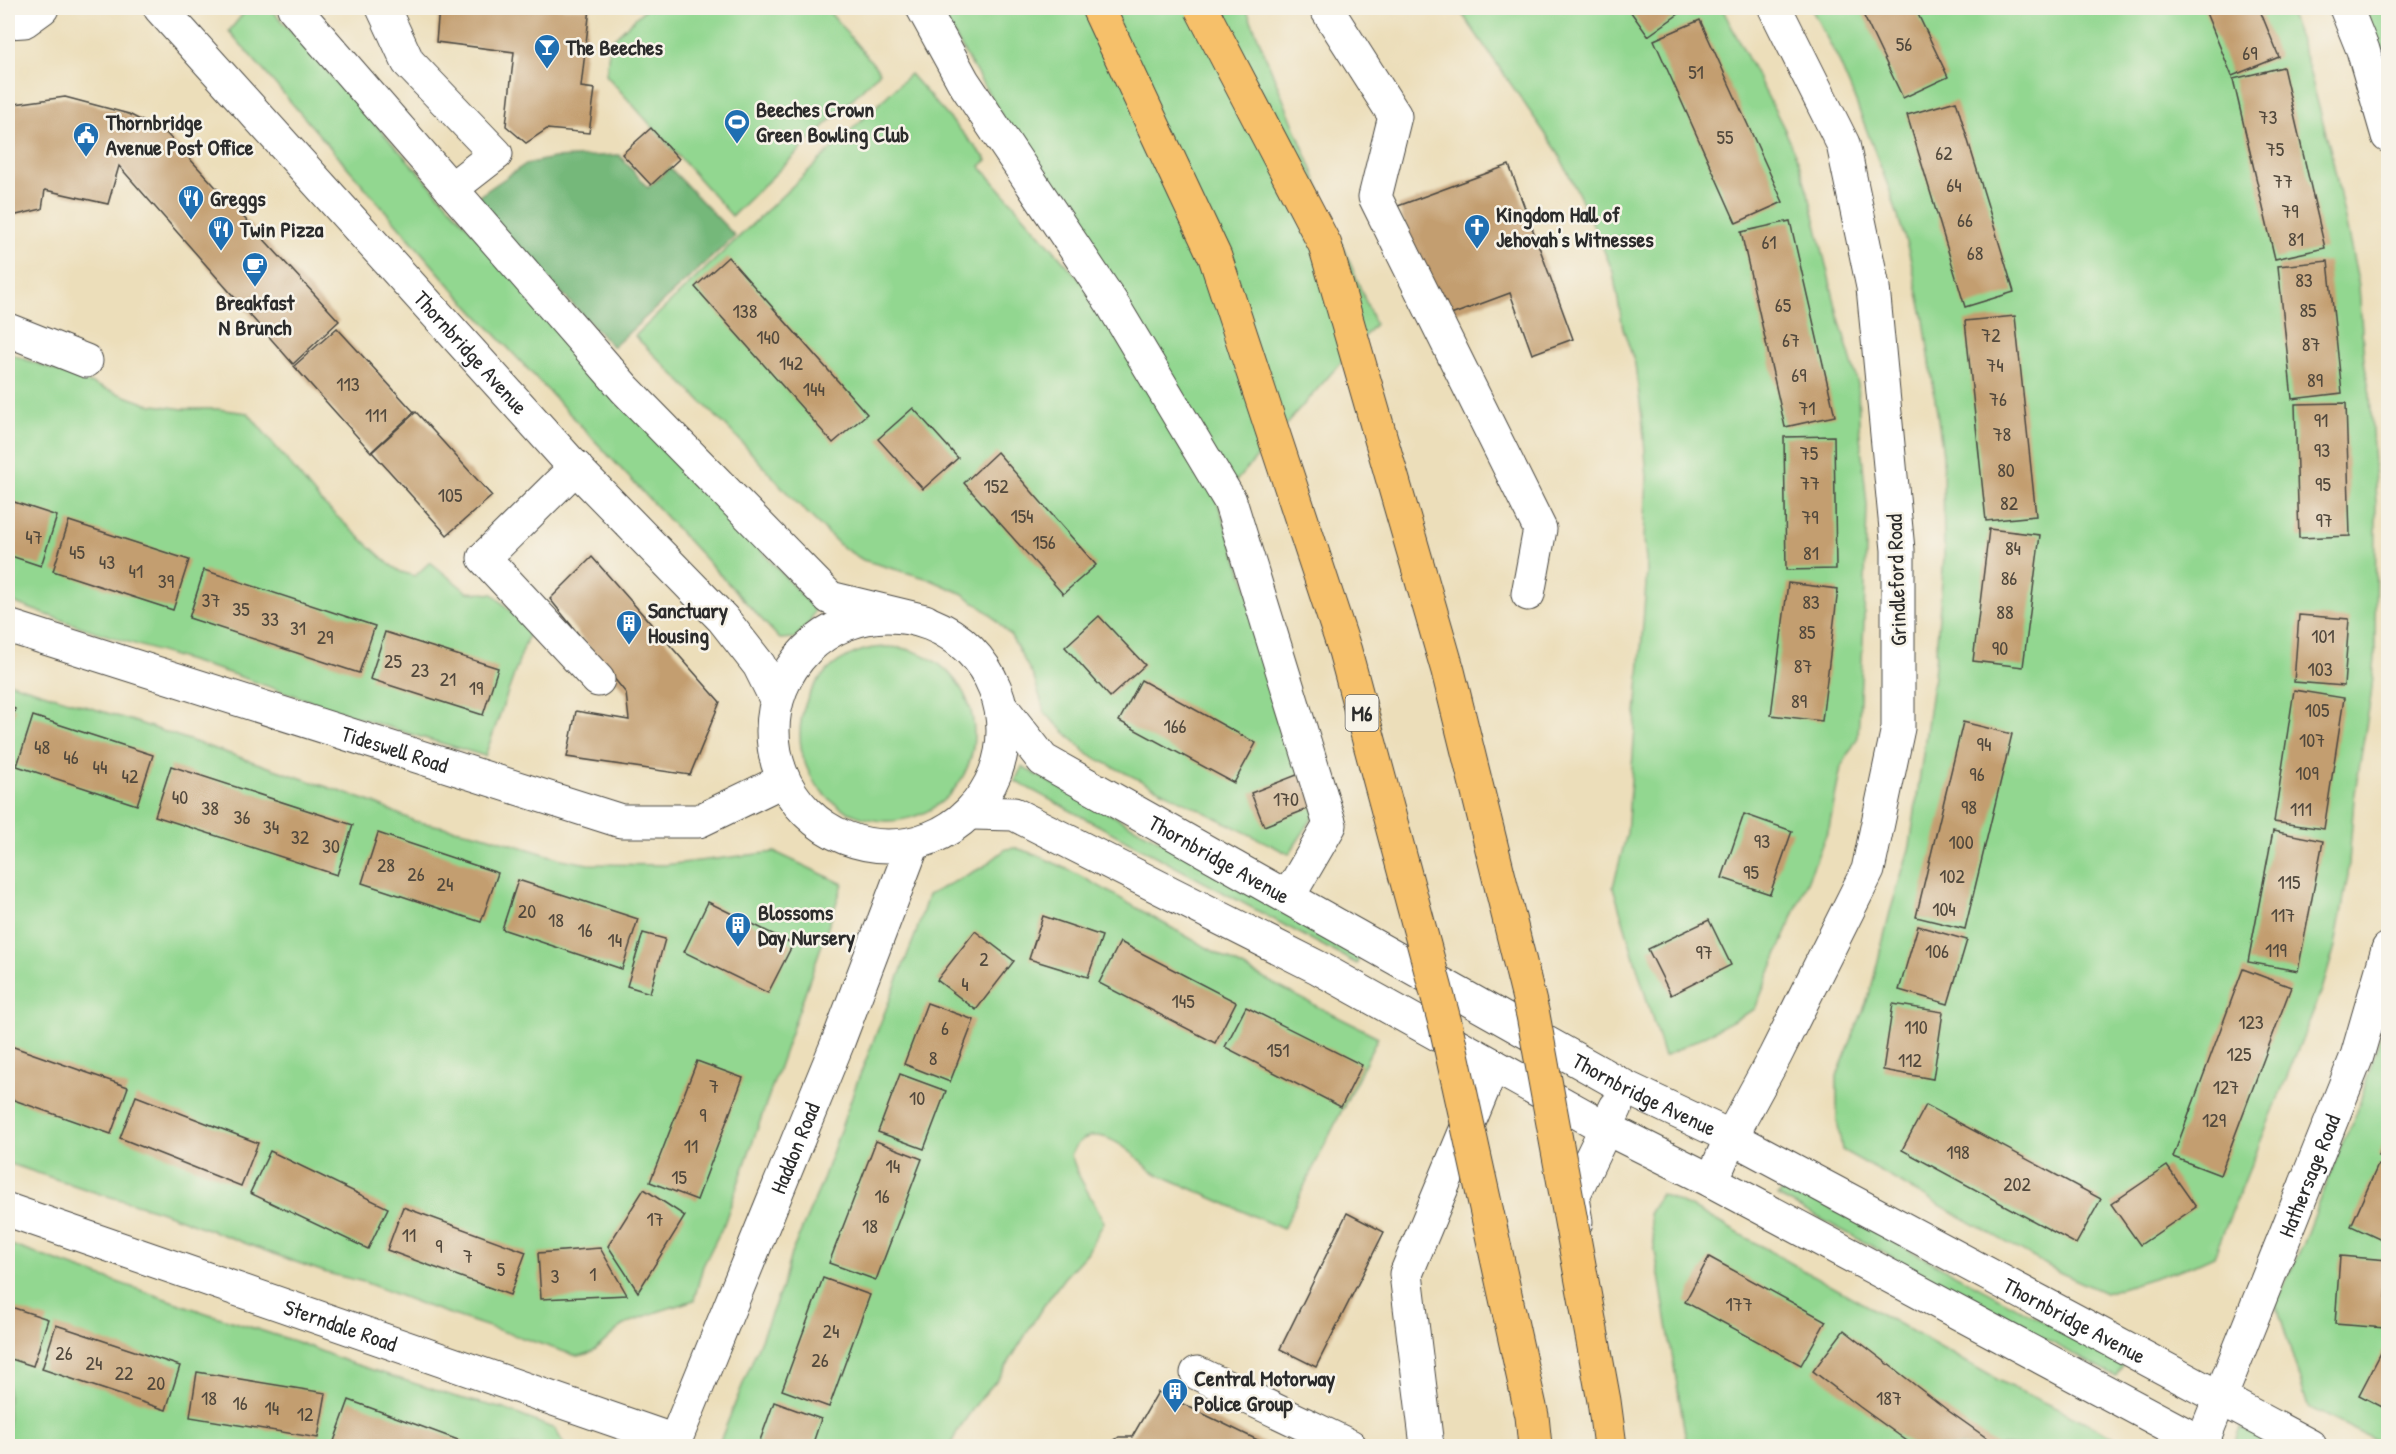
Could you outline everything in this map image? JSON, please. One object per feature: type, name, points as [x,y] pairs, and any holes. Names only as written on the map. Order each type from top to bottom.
[{"type":"highway","name":"M6","points":[[1098,8],[1215,257],[1345,651],[1446,1027],[1532,1416],[1535,1446]]},
{"type":"highway","points":[[1201,8],[1325,245],[1448,671],[1533,1015],[1611,1446]]},
{"type":"street","points":[[8,22],[24,21],[42,8]]},
{"type":"street","name":"Thornbridge Avenue","points":[[160,8],[576,467],[723,618],[759,665],[776,699]]},
{"type":"street","points":[[383,8],[408,62],[496,154],[451,189]]},
{"type":"street","points":[[922,8],[963,81],[1111,302],[1230,501],[1330,825],[1288,897]]},
{"type":"street","points":[[1326,8],[1395,116],[1375,197],[1540,529],[1527,594]]},
{"type":"street","name":"Grindleford Road","points":[[1712,1181],[1731,1137],[1775,1056],[1868,870],[1898,728],[1898,550],[1873,288],[1843,144],[1775,8]]},
{"type":"street","points":[[2346,8],[2363,50],[2388,136]]},
{"type":"street","points":[[307,12],[451,189],[625,389],[830,598],[925,621],[976,651],[1003,709],[1006,736],[995,780],[973,813],[912,847],[843,839],[819,826],[782,781],[772,741],[776,699],[801,654],[831,629],[875,615],[925,621]]},
{"type":"street","points":[[8,330],[86,360]]},
{"type":"street","points":[[576,467],[484,558],[598,680]]},
{"type":"street","name":"Tideswell Road","points":[[8,626],[621,821],[699,820],[782,781]]},
{"type":"street","name":"Thornbridge Avenue","points":[[1003,709],[1043,760],[1625,1087],[1731,1137],[2310,1446]]},
{"type":"street","name":"Thornbridge Avenue","points":[[973,813],[1014,814],[1319,968],[1606,1128],[1712,1181],[2204,1445]]},
{"type":"street","name":"Haddon Road","points":[[674,1444],[838,1042],[912,847]]},
{"type":"street","name":"Hathersage Road","points":[[2204,1445],[2220,1399],[2357,1056],[2388,949]]},
{"type":"street","points":[[1427,1446],[1406,1274],[1493,1065]]},
{"type":"street","points":[[1572,1198],[1625,1087]]},
{"type":"street","points":[[1549,1096],[1572,1198],[1611,1446]]},
{"type":"street","name":"Sterndale Road","points":[[8,1210],[674,1444]]},
{"type":"street","points":[[1197,1373],[1350,1446]]},
{"type":"green space","points":[[248,8],[270,8],[815,610],[809,623],[795,638],[780,639],[454,290],[229,31]]},
{"type":"green space","name":"Beeches Crown Green Bowling Club","points":[[646,8],[826,8],[880,72],[732,216],[606,75],[610,42]]},
{"type":"green space","points":[[938,8],[1246,8],[1375,324],[1228,490],[1187,429]]},
{"type":"green space","points":[[1458,8],[1722,8],[1785,130],[1799,163],[1858,384],[1859,425],[1867,505],[1858,737],[1841,767],[1829,828],[1755,1009],[1664,1057],[1613,887],[1627,833],[1647,571],[1644,539],[1647,478],[1635,364],[1623,328],[1613,272],[1588,213],[1556,149]]},
{"type":"green space","points":[[1811,8],[2288,8],[2305,55],[2331,152],[2359,286],[2364,360],[2370,394],[2376,503],[2375,657],[2354,799],[2348,875],[2335,946],[2322,990],[2214,1256],[2194,1265],[2105,1293],[2059,1272],[1842,1150],[1837,1119],[1837,1076],[1870,993],[1890,912],[1910,846],[1934,676],[1944,557],[1943,455],[1924,320],[1909,252],[1891,194],[1852,92],[1838,59]]},
{"type":"green space","points":[[2365,8],[2388,8],[2388,78]]},
{"type":"green space","points":[[910,74],[987,160],[980,166],[1082,282],[1213,490],[1323,802],[1289,854],[1089,755],[1045,713],[1034,678],[1011,636],[989,613],[963,594],[929,579],[863,560],[842,547],[790,496],[737,437],[635,336]]},
{"type":"green space","points":[[619,155],[648,188],[670,168],[735,236],[613,347],[473,200],[526,164],[553,158]]},
{"type":"green space","points":[[8,353],[147,404],[248,413],[320,501],[389,564],[401,572],[415,576],[430,562],[467,592],[493,594],[530,630],[485,756],[90,630],[8,600]]},
{"type":"green space","points":[[887,647],[904,648],[920,653],[936,661],[949,672],[960,685],[968,701],[973,717],[973,751],[968,767],[960,783],[949,796],[936,807],[920,815],[904,820],[887,821],[870,820],[854,815],[838,807],[825,796],[814,783],[806,767],[801,751],[800,734],[801,717],[806,701],[814,685],[825,672],[838,661],[854,653],[870,648]]},
{"type":"green space","points":[[8,682],[136,722],[374,803],[414,821],[479,834],[561,859],[588,864],[665,865],[775,852],[843,884],[724,1224],[703,1266],[694,1300],[631,1322],[617,1330],[596,1349],[577,1356],[429,1307],[364,1282],[327,1273],[157,1210],[97,1193],[8,1163]]},
{"type":"green space","points":[[1022,767],[1361,948],[1357,964],[1015,781]]},
{"type":"green space","points":[[1016,848],[1072,872],[1296,996],[1378,1037],[1283,1229],[1151,1171],[1133,1154],[1110,1139],[1099,1136],[1088,1137],[1079,1143],[1071,1155],[1078,1174],[1104,1222],[1087,1253],[1064,1278],[1040,1311],[1001,1375],[977,1403],[950,1446],[718,1446],[782,1287],[791,1254],[821,1185],[856,1085],[916,933],[928,895],[983,867],[1006,849]]},
{"type":"green space","points":[[2388,1010],[2387,1446],[2308,1407],[2276,1302],[2304,1243],[2341,1146],[2356,1115]]},
{"type":"green space","points":[[1787,1185],[2124,1364],[2116,1377],[1778,1196]]},
{"type":"green space","points":[[1661,1194],[1697,1210],[2007,1385],[2096,1427],[2128,1446],[1687,1446],[1649,1214]]},
{"type":"green space","points":[[8,1244],[300,1343],[348,1362],[456,1397],[504,1409],[555,1429],[565,1446],[8,1446]]},
{"type":"green space","points":[[2241,1427],[2279,1446],[2246,1446],[2236,1441]]},
{"type":"building","name":"The Beeches","points":[[439,8],[590,8],[581,87],[595,89],[589,133],[547,129],[526,143],[506,126],[514,52],[436,42]]},
{"type":"building","points":[[1628,8],[1687,8],[1648,36]]},
{"type":"building","points":[[1860,8],[1915,8],[1948,77],[1903,98]]},
{"type":"building","points":[[2204,8],[2259,8],[2279,57],[2232,76]]},
{"type":"building","points":[[1700,20],[1783,202],[1736,223],[1654,40]]},
{"type":"building","points":[[2283,67],[2325,248],[2275,259],[2233,79]]},
{"type":"building","points":[[65,97],[129,114],[167,134],[339,321],[293,364],[119,166],[108,204],[45,190],[42,209],[8,217],[8,188],[13,187],[10,164],[8,164],[8,105]]},
{"type":"building","points":[[1956,101],[2014,292],[1965,307],[1907,115]]},
{"type":"building","points":[[651,128],[679,159],[651,185],[622,154]]},
{"type":"building","name":"Kingdom Hall of Jehovah's Witnesses","points":[[1509,165],[1573,339],[1532,354],[1510,293],[1440,319],[1398,206]]},
{"type":"building","points":[[1790,221],[1835,416],[1785,427],[1741,232]]},
{"type":"building","points":[[728,257],[867,414],[833,443],[695,287]]},
{"type":"building","points":[[2328,261],[2342,393],[2292,399],[2278,266]]},
{"type":"building","points":[[2015,316],[2036,516],[1986,521],[1965,321]]},
{"type":"building","points":[[337,328],[414,412],[371,452],[294,366]]},
{"type":"building","points":[[2346,403],[2350,536],[2299,538],[2295,404]]},
{"type":"building","points":[[913,408],[958,458],[923,489],[878,439]]},
{"type":"building","points":[[416,412],[492,496],[447,535],[372,452]]},
{"type":"building","points":[[1834,436],[1836,569],[1786,570],[1784,437]]},
{"type":"building","points":[[997,452],[1096,565],[1063,594],[964,483]]},
{"type":"building","points":[[8,500],[57,516],[41,566],[8,555]]},
{"type":"building","points":[[69,521],[189,560],[173,610],[53,571]]},
{"type":"building","points":[[1989,529],[2040,535],[2023,667],[1973,661]]},
{"type":"building","name":"Sanctuary Housing","points":[[592,557],[720,702],[690,775],[567,757],[576,711],[629,720],[626,693],[550,599]]},
{"type":"building","points":[[204,570],[375,626],[359,673],[189,618]]},
{"type":"building","points":[[1788,583],[1838,589],[1822,721],[1771,715]]},
{"type":"building","points":[[2299,615],[2349,619],[2344,686],[2294,682]]},
{"type":"building","points":[[1099,616],[1145,665],[1110,697],[1065,647]]},
{"type":"building","points":[[385,632],[498,668],[483,715],[370,679]]},
{"type":"building","points":[[1141,680],[1256,743],[1234,783],[1119,721]]},
{"type":"building","points":[[2294,690],[2344,698],[2324,829],[2274,822]]},
{"type":"building","points":[[8,706],[15,709],[8,731]]},
{"type":"building","points":[[33,716],[153,755],[137,805],[17,766]]},
{"type":"building","points":[[1963,722],[2012,734],[1965,929],[1916,917]]},
{"type":"building","points":[[171,766],[353,825],[337,875],[155,816]]},
{"type":"building","points":[[1307,771],[1320,804],[1264,826],[1251,793]]},
{"type":"building","points":[[1744,814],[1792,831],[1770,894],[1722,878]]},
{"type":"building","points":[[2273,831],[2323,841],[2298,971],[2248,962]]},
{"type":"building","points":[[378,833],[498,873],[481,922],[362,883]]},
{"type":"building","points":[[518,880],[638,919],[622,969],[502,929]]},
{"type":"building","name":"Blossoms Day Nursery","points":[[708,902],[793,944],[768,993],[684,952]]},
{"type":"building","points":[[1043,916],[1102,936],[1088,977],[1029,959]]},
{"type":"building","points":[[1709,920],[1731,965],[1671,995],[1648,949]]},
{"type":"building","points":[[1918,926],[1967,940],[1948,1004],[1899,990]]},
{"type":"building","points":[[975,931],[1014,961],[976,1010],[937,980]]},
{"type":"building","points":[[643,933],[665,939],[650,993],[627,986]]},
{"type":"building","points":[[1120,942],[1236,1002],[1215,1043],[1099,983]]},
{"type":"building","points":[[2243,969],[2291,987],[2220,1175],[2173,1157]]},
{"type":"building","points":[[927,1003],[974,1020],[950,1082],[904,1064]]},
{"type":"building","points":[[1893,1004],[1943,1012],[1933,1079],[1883,1070]]},
{"type":"building","points":[[1246,1007],[1362,1065],[1341,1107],[1225,1047]]},
{"type":"building","points":[[8,1045],[128,1087],[111,1134],[8,1098]]},
{"type":"building","points":[[697,1061],[743,1078],[697,1200],[650,1182]]},
{"type":"building","points":[[900,1074],[946,1091],[924,1149],[878,1132]]},
{"type":"building","points":[[136,1096],[258,1143],[241,1186],[120,1138]]},
{"type":"building","points":[[1926,1105],[2101,1199],[2076,1244],[1902,1150]]},
{"type":"building","points":[[2388,1127],[2388,1159],[2379,1156]]},
{"type":"building","points":[[876,1141],[922,1159],[876,1280],[829,1263]]},
{"type":"building","points":[[270,1151],[388,1208],[368,1249],[250,1193]]},
{"type":"building","points":[[2378,1165],[2388,1170],[2388,1243],[2351,1226]]},
{"type":"building","points":[[2167,1166],[2196,1207],[2140,1245],[2111,1204]]},
{"type":"building","points":[[644,1189],[685,1216],[638,1292],[608,1246]]},
{"type":"building","points":[[403,1207],[526,1252],[510,1295],[387,1250]]},
{"type":"building","points":[[1347,1213],[1384,1232],[1316,1367],[1280,1349]]},
{"type":"building","points":[[600,1248],[627,1295],[541,1299],[538,1253]]},
{"type":"building","points":[[2340,1256],[2388,1260],[2385,1328],[2335,1324]]},
{"type":"building","points":[[1709,1257],[1826,1321],[1801,1365],[1685,1302]]},
{"type":"building","points":[[823,1278],[870,1295],[829,1407],[782,1390]]},
{"type":"building","points":[[8,1306],[48,1319],[33,1366],[8,1358]]},
{"type":"building","points":[[56,1325],[180,1366],[166,1410],[42,1369]]},
{"type":"building","points":[[1844,1330],[1998,1446],[1914,1446],[1860,1407],[1813,1371]]},
{"type":"building","points":[[2383,1349],[2388,1352],[2388,1410],[2359,1395]]},
{"type":"building","points":[[197,1372],[326,1393],[318,1438],[190,1417]]},
{"type":"building","name":"Central Motorway Police Group","points":[[1158,1392],[1270,1446],[1106,1446],[1119,1437],[1132,1437]]},
{"type":"building","points":[[349,1400],[472,1445],[342,1446],[333,1444]]},
{"type":"building","points":[[774,1402],[821,1419],[812,1446],[758,1446]]},
{"type":"place","name":"The Beeches","points":[[547,70]]},
{"type":"place","name":"Beeches Crown Green Bowling Club","points":[[737,145]]},
{"type":"place","name":"Thornbridge Avenue Post Office","points":[[86,158]]},
{"type":"place","name":"Greggs","points":[[191,221]]},
{"type":"place","name":"Kingdom Hall of Jehovah's Witnesses","points":[[1477,250]]},
{"type":"place","name":"Twin Pizza","points":[[221,252]]},
{"type":"place","name":"Breakfast N Brunch","points":[[255,288]]},
{"type":"place","name":"Sanctuary Housing","points":[[629,646]]},
{"type":"place","name":"Blossoms Day Nursery","points":[[738,948]]},
{"type":"place","name":"Central Motorway Police Group","points":[[1175,1414]]}]
